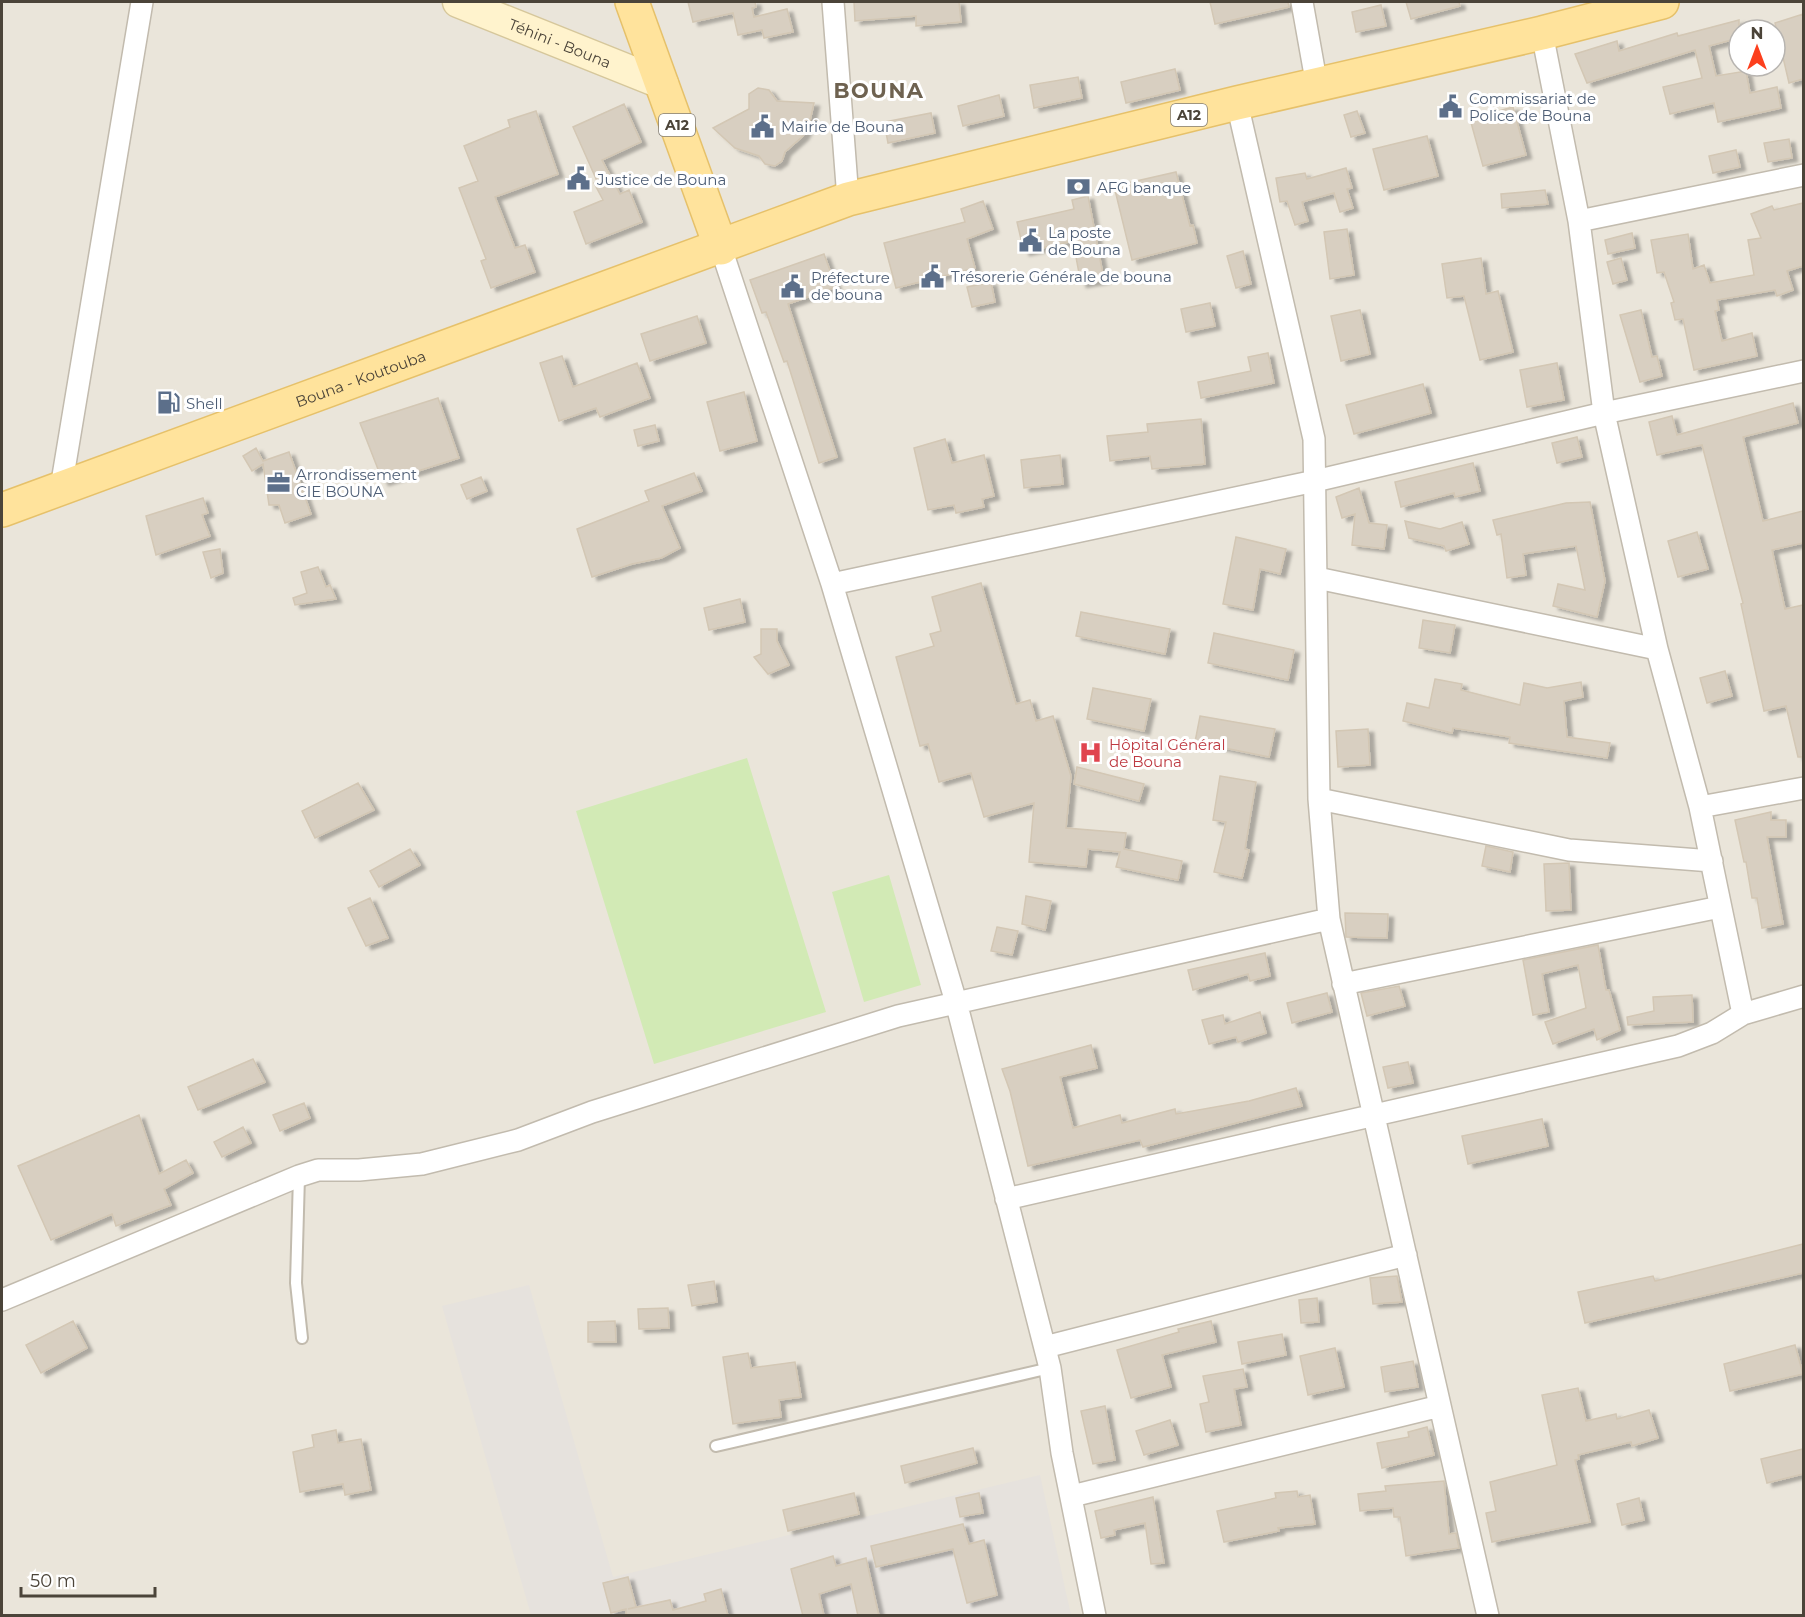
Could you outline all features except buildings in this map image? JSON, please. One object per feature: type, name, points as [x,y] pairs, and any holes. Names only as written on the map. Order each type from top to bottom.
[{"type":"main road","name":"A12","points":[[632,2],[721,248],[848,199],[1237,104],[1542,33],[1645,4]]},
{"type":"main road","name":"Bouna - Koutouba","points":[[2,510],[721,248]]},
{"type":"street","points":[[62,488],[142,2]]},
{"type":"street","name":"Téhini - Bouna","points":[[458,2],[663,84]]},
{"type":"street","points":[[832,2],[848,199]]},
{"type":"street","points":[[1302,2],[1317,86]]},
{"type":"street","points":[[1542,33],[1579,221],[1604,413],[1657,649],[1700,807],[1743,1014]]},
{"type":"street","points":[[1237,104],[1314,439],[1319,799],[1329,920],[1488,1616]]},
{"type":"street","points":[[1579,221],[1803,175]]},
{"type":"street","points":[[721,248],[832,584],[956,1002],[1050,1368],[1062,1453],[1095,1616]]},
{"type":"street","points":[[832,584],[1315,481],[1604,413],[1803,371]]},
{"type":"street","points":[[1317,578],[1657,649]]},
{"type":"street","points":[[1700,807],[1803,788]]},
{"type":"street","points":[[1319,799],[1569,850],[1712,861]]},
{"type":"street","points":[[1343,984],[1720,907]]},
{"type":"street","points":[[2,1300],[318,1170],[359,1170],[422,1164],[518,1140],[592,1112],[898,1016],[1329,920]]},
{"type":"street","points":[[1006,1199],[1678,1046],[1712,1033],[1743,1014],[1803,996]]},
{"type":"street","points":[[1045,1347],[1406,1255]]},
{"type":"street","points":[[1072,1496],[1440,1406]]},
{"type":"lane","points":[[299,1176],[296,1283],[302,1338]]},
{"type":"lane","points":[[716,1446],[1050,1368]]},
{"type":"shaded area","points":[[2,2],[1803,2],[1803,1615],[2,1615]]},
{"type":"shaded area","points":[[529,1285],[613,1577],[1040,1475],[1071,1615],[531,1615],[442,1306]]},
{"type":"green space","points":[[747,758],[826,1012],[654,1064],[576,811]]},
{"type":"green space","points":[[889,875],[921,985],[864,1002],[832,892]]},
{"type":"place","name":"Commissariat de Police de Bouna","points":[[1451,107]]},
{"type":"place","name":"Mairie de Bouna","points":[[763,126]]},
{"type":"place","name":"Justice de Bouna","points":[[579,179]]},
{"type":"place","name":"AFG banque","points":[[1079,187]]},
{"type":"place","name":"La poste de Bouna","points":[[1030,241]]},
{"type":"place","name":"Trésorerie Générale de bouna","points":[[933,276]]},
{"type":"place","name":"Préfecture de bouna","points":[[793,286]]},
{"type":"place","name":"Shell","points":[[168,403]]},
{"type":"place","name":"Arrondissement CIE BOUNA","points":[[278,483]]},
{"type":"place","name":"Hôpital Général de Bouna","points":[[1091,753]]},
{"type":"district","name":"BOUNA","points":[[879,90]]}]
